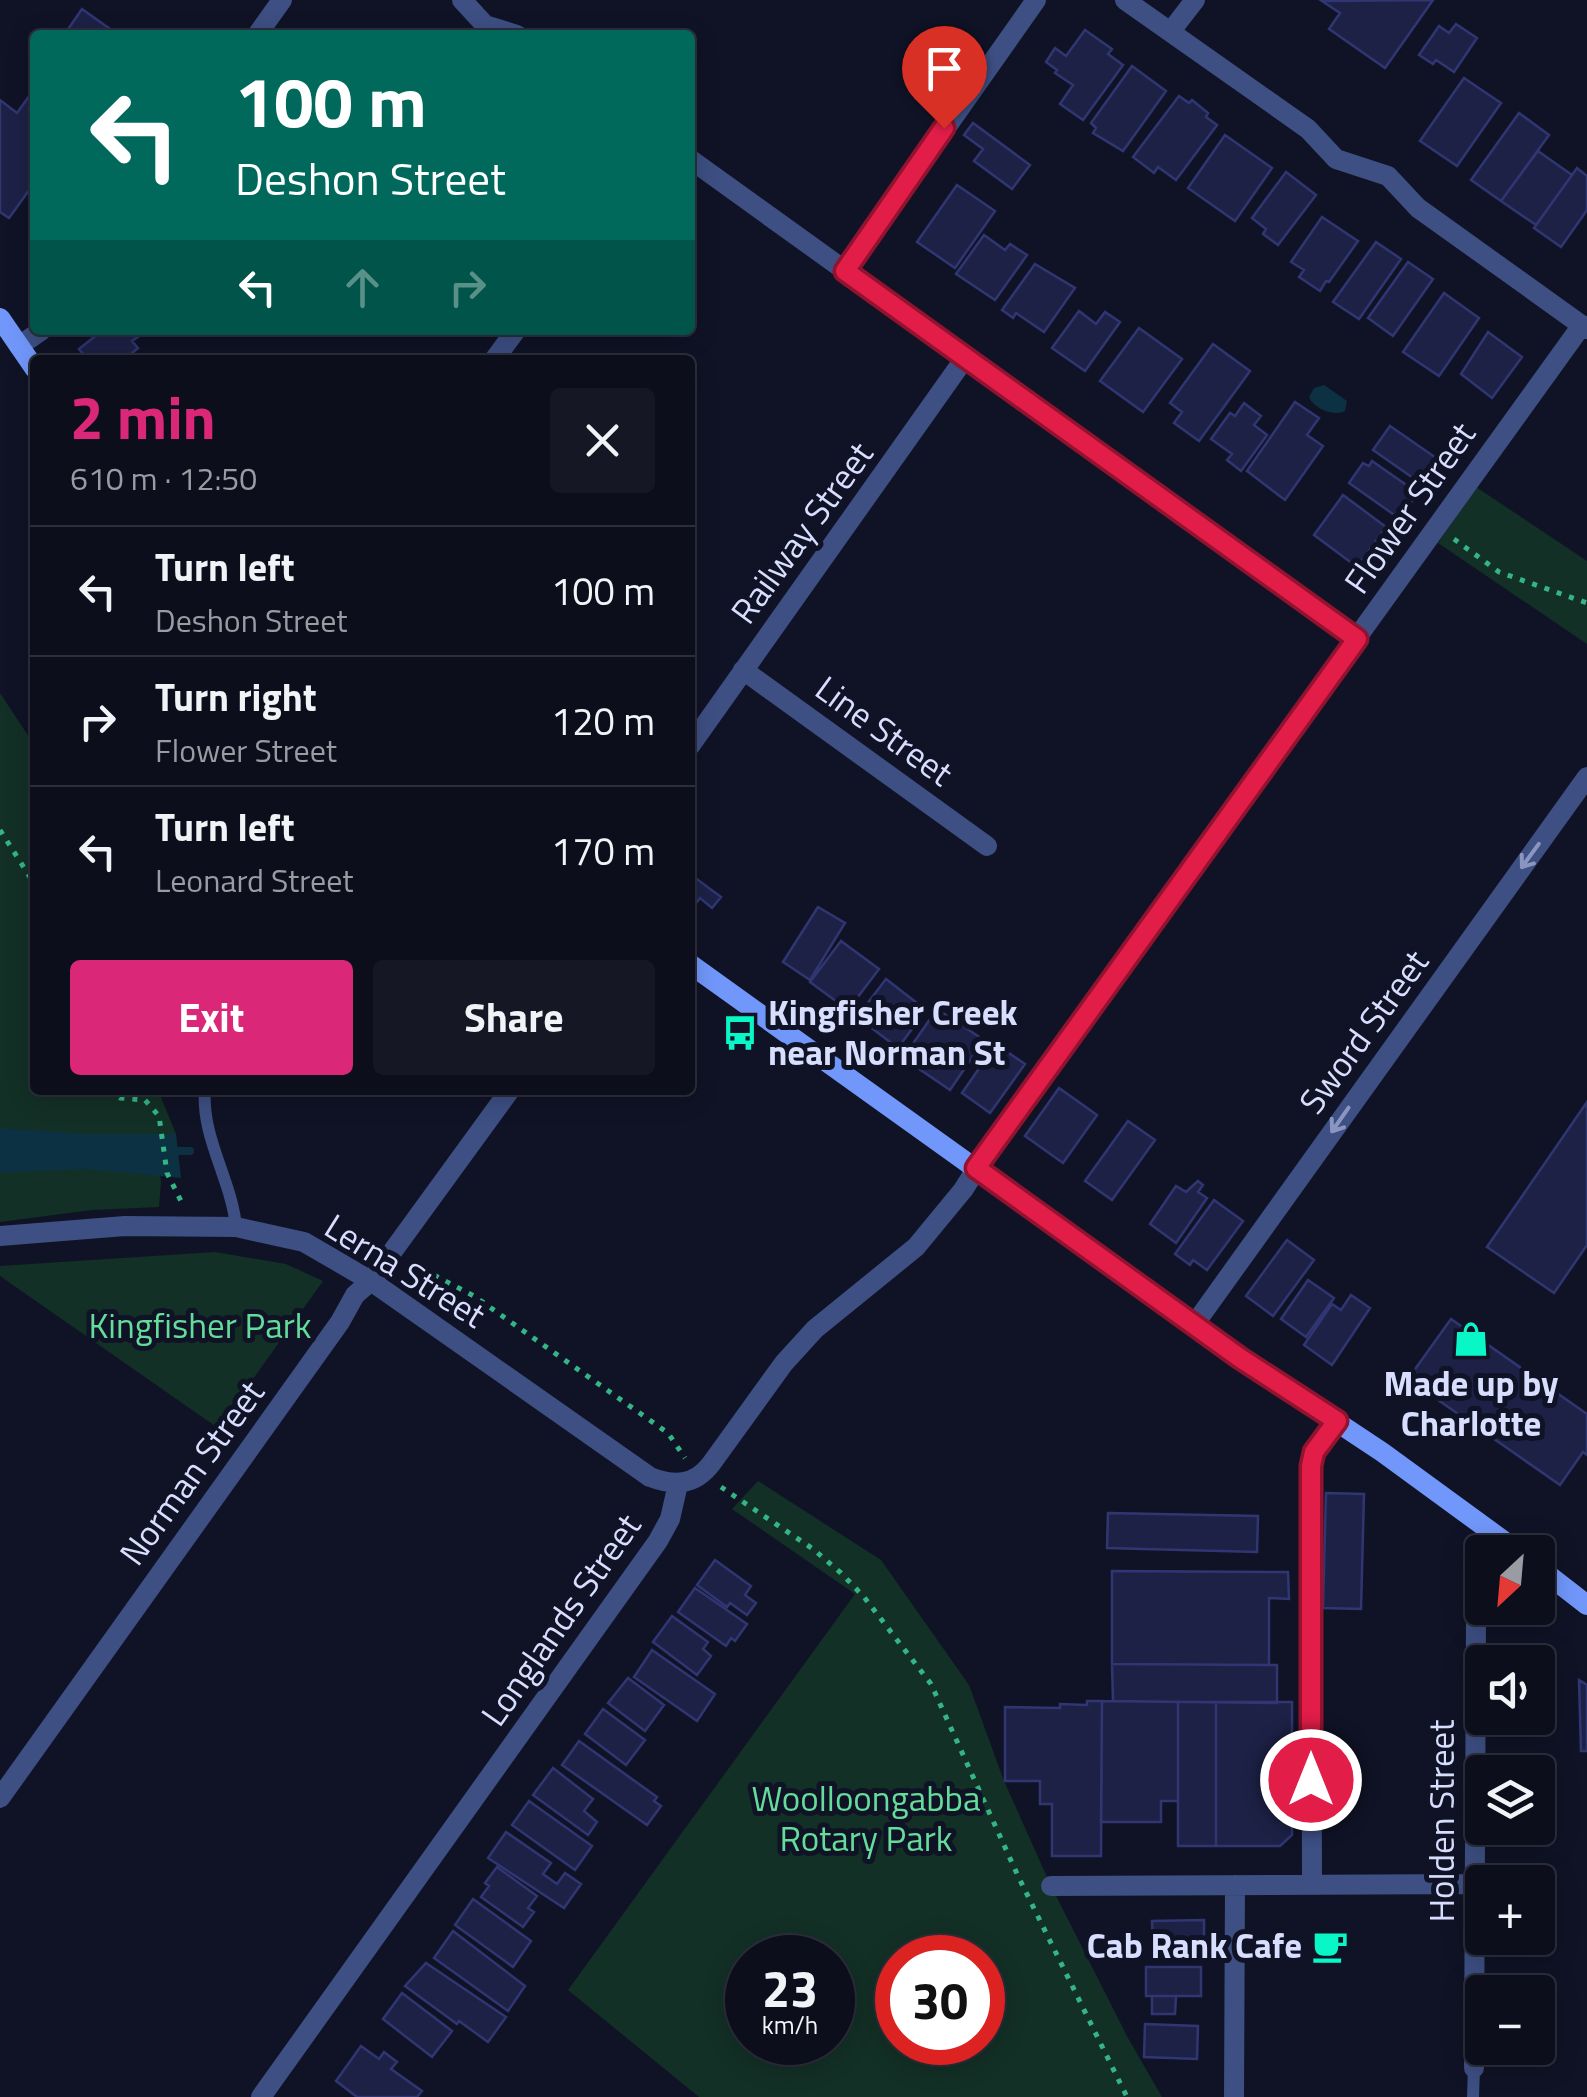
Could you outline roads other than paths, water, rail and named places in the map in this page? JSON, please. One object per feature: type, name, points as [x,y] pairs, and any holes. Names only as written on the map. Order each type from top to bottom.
[{"type":"street","points":[[261,30],[282,0]]},
{"type":"street","points":[[462,0],[485,25],[501,30]]},
{"type":"street","points":[[845,271],[1036,0]]},
{"type":"street","points":[[1125,0],[1308,129],[1336,158],[1388,176],[1418,208],[1584,327]]},
{"type":"street","points":[[1172,31],[1194,0]]},
{"type":"street","points":[[695,163],[1357,639]]},
{"type":"street","points":[[0,318],[30,362]]},
{"type":"street","name":"Flower Street","points":[[976,1168],[1435,526],[1584,327]]},
{"type":"street","points":[[19,346],[35,335]]},
{"type":"street","name":"Railway Street","points":[[695,739],[965,358]]},
{"type":"street","name":"Line Street","points":[[744,670],[987,846]]},
{"type":"street","name":"Sword Street","points":[[1194,1325],[1587,777]]},
{"type":"street","points":[[695,968],[1194,1325],[1337,1421],[1489,1535]]},
{"type":"street","name":"Norman Street","points":[[0,1798],[340,1322],[355,1294],[371,1281],[506,1095]]},
{"type":"street","points":[[678,1484],[704,1473],[784,1363],[815,1329],[916,1246],[964,1190],[976,1168]]},
{"type":"street","name":"Lerna Street","points":[[0,1236],[126,1226],[236,1227],[304,1242],[371,1281],[650,1477],[678,1484]]},
{"type":"street","points":[[1312,1884],[1311,1466],[1314,1452],[1337,1421]]},
{"type":"street","name":"Longlands Street","points":[[261,2097],[658,1542],[670,1519],[678,1484]]},
{"type":"street","points":[[1555,1580],[1587,1604]]},
{"type":"street","name":"Holden Street","points":[[1474,1865],[1476,1625]]},
{"type":"street","points":[[1051,1886],[1465,1884]]},
{"type":"street","points":[[1234,2097],[1235,1885]]},
{"type":"street","name":"Holden Street","points":[[1474,1955],[1474,2068]]},
{"type":"lane","points":[[205,1095],[207,1117],[236,1227]]},
{"type":"lane","points":[[1474,2068],[1474,2097]]},
{"type":"water","points":[[1324,385],[1347,401],[1345,411],[1330,412],[1311,401],[1314,388]]},
{"type":"water","points":[[0,1128],[176,1134],[181,1178],[84,1169],[0,1173]]},
{"type":"waterway","points":[[169,1151],[190,1151]]},
{"type":"place","name":"Kingfisher Creek near Norman St","points":[[740,1033]]},
{"type":"place","name":"Made up by Charlotte","points":[[1471,1339]]},
{"type":"place","name":"Cab Rank Cafe","points":[[1330,1946]]},
{"type":"park label","name":"Kingfisher Park","points":[[200,1326]]},
{"type":"park label","name":"Woolloongabba Rotary Park","points":[[866,1819]]}]
